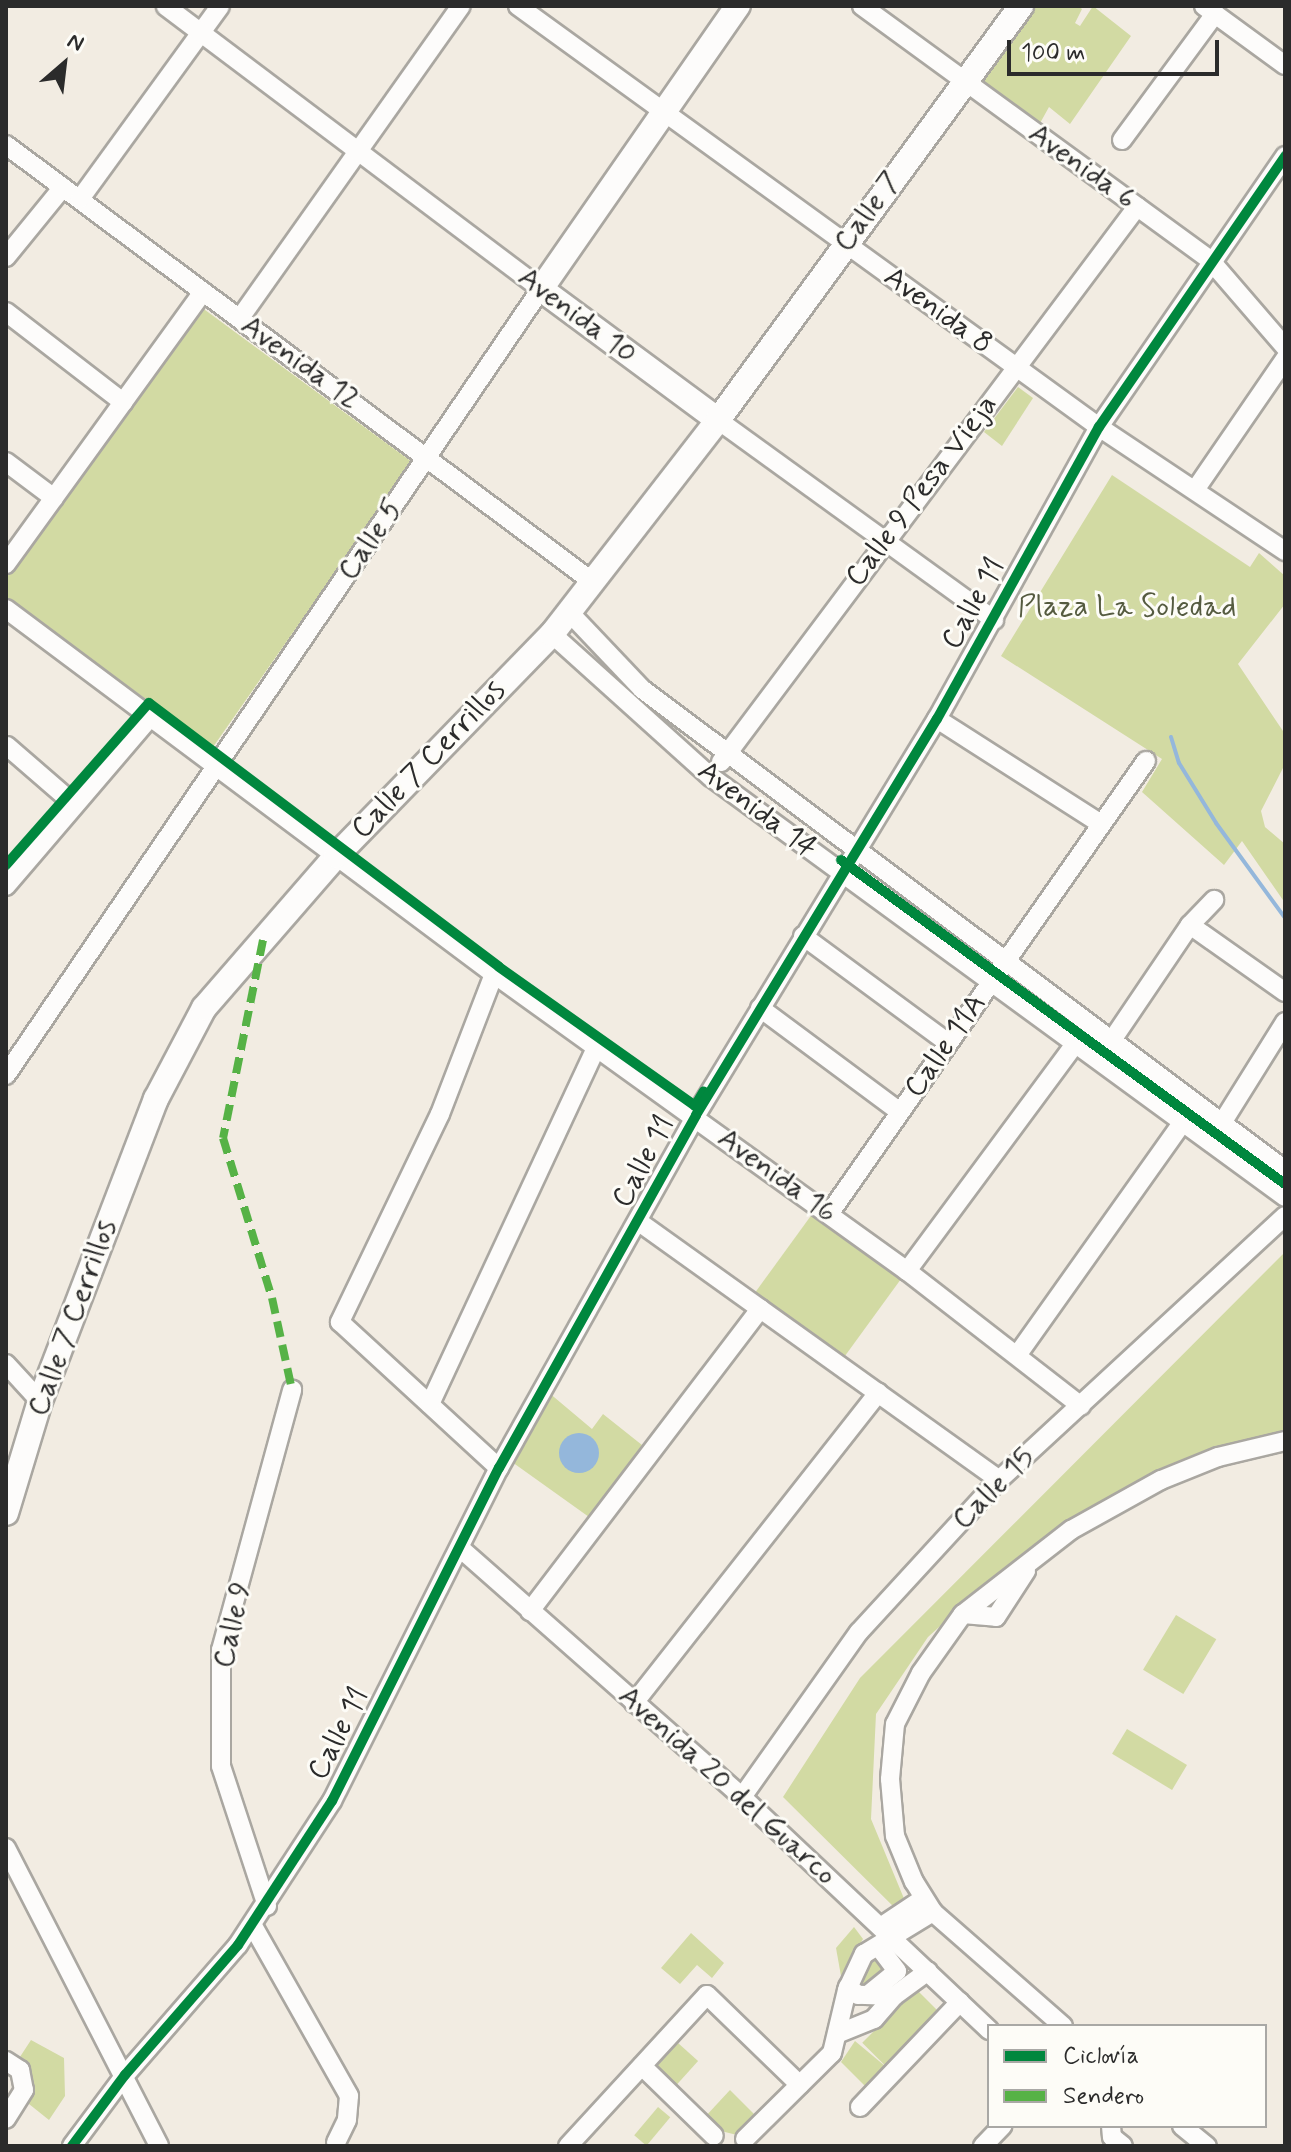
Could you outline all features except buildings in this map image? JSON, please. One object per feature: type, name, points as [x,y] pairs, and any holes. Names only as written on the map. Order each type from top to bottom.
[{"type":"main road","name":"Calle 5","points":[[541,289],[662,110],[738,6]]},
{"type":"main road","name":"Calle 7","points":[[718,420],[1021,6]]},
{"type":"main road","name":"Avenida 10","points":[[541,289],[718,420]]},
{"type":"main road","name":"Calle 7 Cerrillos","points":[[7,1507],[40,1401],[156,1099],[204,1008],[336,856],[552,634],[718,420]]},
{"type":"street","name":"Avenida 10","points":[[166,6],[541,289]]},
{"type":"street","points":[[80,199],[220,6]]},
{"type":"street","points":[[240,318],[461,6]]},
{"type":"street","name":"Avenida 8","points":[[518,6],[1099,427],[1285,551]]},
{"type":"street","name":"Avenida 6","points":[[862,6],[1210,260],[1285,347]]},
{"type":"street","points":[[1122,140],[1209,10],[1285,65]]},
{"type":"street","name":"Avenida 12","points":[[6,145],[593,582]]},
{"type":"street","name":"Calle 11","points":[[72,2146],[125,2075],[253,1926],[332,1801],[499,1468],[696,1115],[937,719],[1099,427],[1210,260],[1285,156]]},
{"type":"street","points":[[6,257],[63,187]]},
{"type":"street","name":"Calle 9 Pesa Vieja","points":[[711,777],[883,541],[1137,207]]},
{"type":"street","name":"Calle 5","points":[[6,1075],[541,289]]},
{"type":"street","points":[[6,564],[203,292]]},
{"type":"street","points":[[6,312],[123,402]]},
{"type":"street","points":[[1195,490],[1285,359]]},
{"type":"street","name":"Avenida 10","points":[[718,420],[994,620]]},
{"type":"street","points":[[6,462],[54,498]]},
{"type":"street","name":"Avenida 16","points":[[6,609],[494,974],[696,1115],[907,1271],[1018,1354],[1081,1406]]},
{"type":"street","name":"Avenida 14","points":[[569,612],[642,689],[1285,1170]]},
{"type":"street","name":"Avenida 14","points":[[552,634],[711,777],[1285,1197]]},
{"type":"street","points":[[6,886],[151,716]]},
{"type":"street","points":[[937,719],[1101,824]]},
{"type":"street","points":[[7,746],[74,804]]},
{"type":"street","name":"Calle 11A","points":[[829,1214],[1146,761]]},
{"type":"street","points":[[1098,1060],[1190,925],[1214,900]]},
{"type":"street","points":[[1190,925],[1285,992]]},
{"type":"street","points":[[803,936],[948,1043]]},
{"type":"street","points":[[494,974],[440,1114],[340,1322],[499,1468]]},
{"type":"street","points":[[760,1008],[900,1112]]},
{"type":"street","points":[[1222,1123],[1285,1022]]},
{"type":"street","points":[[907,1271],[1075,1044]]},
{"type":"street","points":[[430,1404],[597,1046]]},
{"type":"street","points":[[1018,1354],[1182,1123]]},
{"type":"street","name":"Calle 15","points":[[742,1797],[859,1632],[999,1480],[1285,1216]]},
{"type":"street","points":[[639,1222],[999,1480]]},
{"type":"street","points":[[530,1611],[760,1309]]},
{"type":"street","points":[[6,1364],[40,1401]]},
{"type":"street","name":"Calle 9","points":[[267,1906],[221,1766],[221,1650],[292,1390]]},
{"type":"street","points":[[634,1703],[878,1393]]},
{"type":"street","points":[[1061,2024],[928,1905],[895,1836],[890,1779],[895,1724],[921,1673],[963,1614],[996,1617],[1034,1558],[1108,1506],[1161,1480],[1218,1457],[1285,1441]]},
{"type":"street","name":"Avenida 20 del Guarco","points":[[460,1548],[742,1797],[884,1936],[928,1971],[987,2028]]},
{"type":"street","points":[[6,1848],[159,2146]]},
{"type":"street","points":[[642,2066],[710,2141],[728,2132],[747,2143],[832,2053],[848,1987],[864,1954],[928,1905]]},
{"type":"street","points":[[253,1926],[349,2096],[347,2120],[336,2143]]},
{"type":"street","points":[[869,1994],[897,1971],[884,1936]]},
{"type":"street","points":[[837,2034],[874,2019],[894,1996],[928,1971]]},
{"type":"street","points":[[848,1987],[869,1994],[894,1996]]},
{"type":"street","points":[[572,2145],[707,1995],[800,2085]]},
{"type":"street","points":[[860,2107],[960,2002]]},
{"type":"street","points":[[6,2061],[24,2080],[24,2090],[6,2119]]},
{"type":"street","points":[[983,2146],[1000,2128]]},
{"type":"street","points":[[1184,2128],[1207,2146]]},
{"type":"green space","points":[[1028,6],[1078,6],[1082,9],[1075,23],[1080,26],[1093,6],[1131,36],[1070,124],[1049,107],[1039,125],[982,85],[982,73]]},
{"type":"green space","points":[[201,307],[412,462],[213,747],[6,599],[6,574]]},
{"type":"green space","points":[[1018,387],[1033,398],[1002,446],[984,432]]},
{"type":"green space","name":"Plaza La Soledad","points":[[1112,475],[1250,567],[1259,553],[1285,576],[1285,604],[1238,664],[1285,734],[1285,764],[1261,811],[1265,827],[1285,844],[1285,903],[1242,841],[1224,865],[1142,792],[1162,759],[1001,656]]},
{"type":"green space","points":[[818,1206],[907,1271],[838,1365],[749,1301]]},
{"type":"green space","points":[[1285,1252],[1285,1430],[1155,1472],[1008,1565],[928,1637],[876,1714],[871,1819],[905,1901],[905,1918],[783,1797],[860,1678]]},
{"type":"green space","points":[[548,1392],[592,1429],[603,1414],[642,1445],[589,1517],[512,1462]]},
{"type":"green space","points":[[1176,1615],[1216,1639],[1183,1694],[1143,1670]]},
{"type":"green space","points":[[1127,1729],[1187,1765],[1172,1790],[1112,1754]]},
{"type":"green space","points":[[854,1927],[863,1939],[841,1976],[836,1948]]},
{"type":"green space","points":[[691,1933],[724,1963],[712,1978],[697,1965],[680,1984],[661,1968]]},
{"type":"green space","points":[[872,1953],[892,1971],[862,1991],[857,1987]]},
{"type":"green space","points":[[916,1989],[940,2013],[886,2067],[862,2043]]},
{"type":"green space","points":[[31,2040],[64,2058],[65,2096],[49,2120],[29,2104],[28,2079],[16,2063]]},
{"type":"green space","points":[[855,2041],[885,2066],[866,2087],[841,2062]]},
{"type":"green space","points":[[678,2043],[698,2061],[673,2089],[653,2070]]},
{"type":"green space","points":[[730,2090],[754,2114],[741,2136],[717,2130],[704,2118]]},
{"type":"green space","points":[[658,2107],[670,2117],[646,2146],[634,2135]]},
{"type":"water","points":[[579,1433],[593,1439],[599,1453],[593,1467],[579,1473],[565,1467],[559,1453],[565,1439]]},
{"type":"waterway","points":[[1171,737],[1179,763],[1216,823],[1285,918]]},
{"type":"marked path","points":[[263,940],[223,1138],[272,1298],[292,1390]]},
{"type":"cycle path","points":[[72,2146],[125,2075],[238,1945],[332,1801],[499,1468],[696,1115],[937,719],[1099,427],[1285,156]]},
{"type":"cycle path","points":[[6,865],[149,703],[499,967],[695,1106],[704,1091]]},
{"type":"cycle path","points":[[841,860],[1285,1184]]}]
